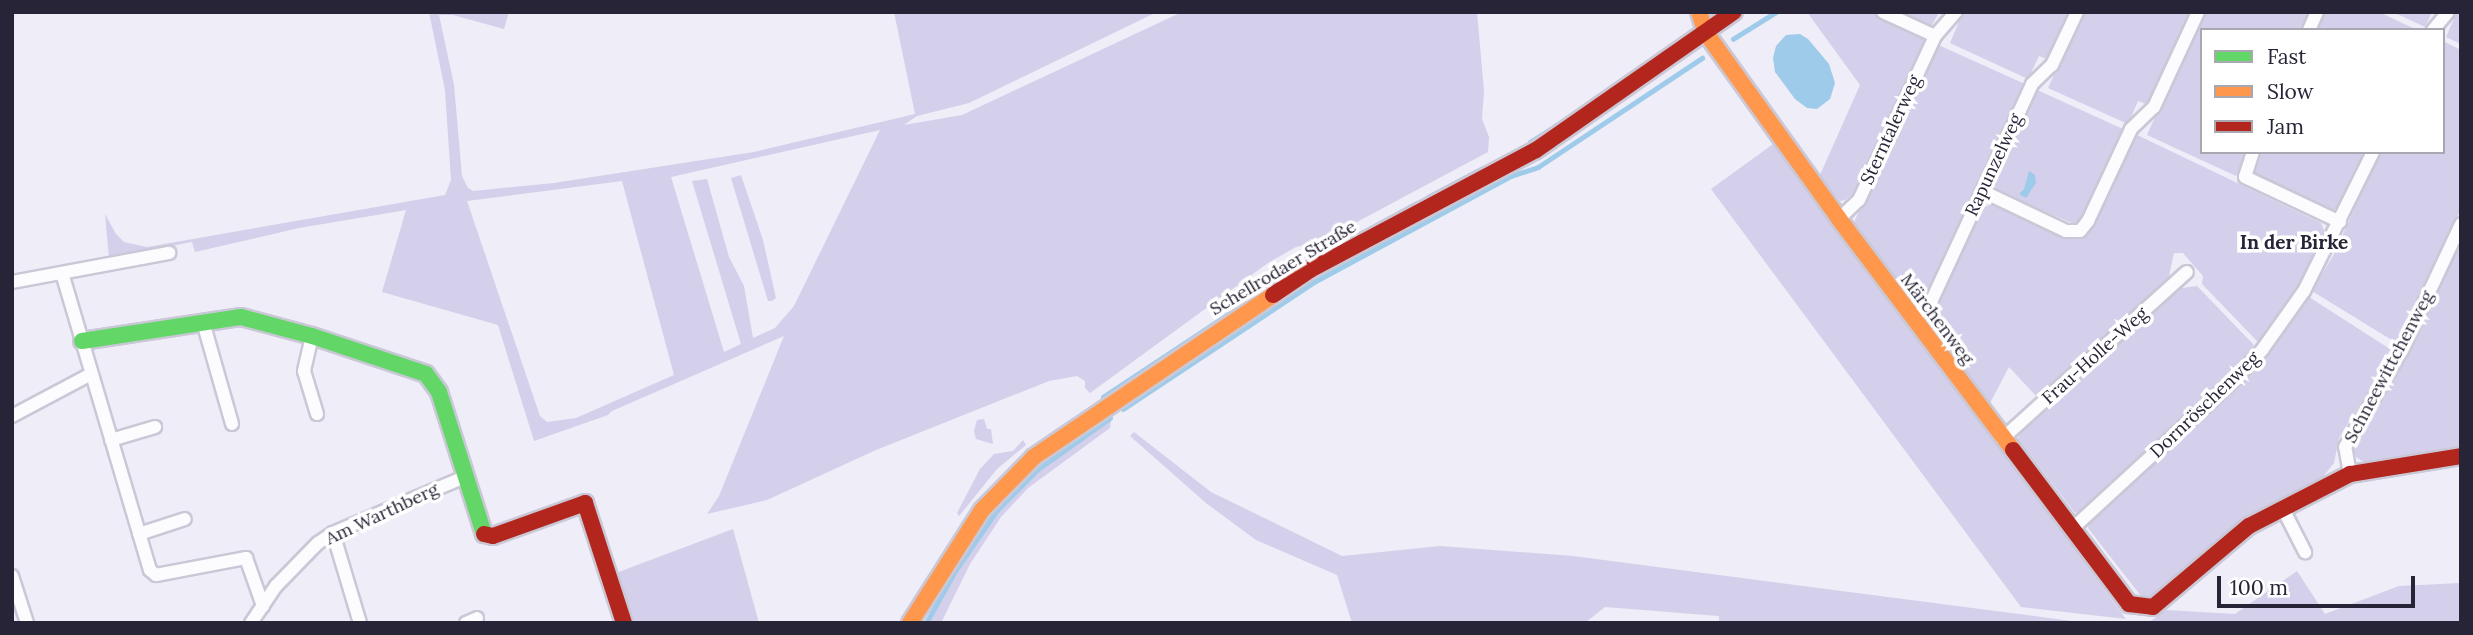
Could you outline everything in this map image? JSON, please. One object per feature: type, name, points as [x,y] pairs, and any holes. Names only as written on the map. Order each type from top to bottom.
[{"type":"street","name":"Märchenweg","points":[[1699,12],[1706,33],[1839,219],[2129,604],[2154,607],[2249,526],[2282,507]]},
{"type":"street","name":"Schellrodaer Straße","points":[[910,623],[982,510],[1034,457],[1310,270],[1536,150],[1734,12]]},
{"type":"street","points":[[1883,12],[1935,36]]},
{"type":"street","name":"Sterntalerweg","points":[[1839,219],[1858,200],[1935,36],[1956,12]]},
{"type":"street","name":"Rapunzelweg","points":[[1913,319],[1931,302],[2032,84],[2052,65],[2077,12]]},
{"type":"street","points":[[1982,191],[2066,230],[2080,231],[2088,221],[2131,129],[2154,107],[2198,12]]},
{"type":"street","points":[[2310,28],[2317,12]]},
{"type":"street","points":[[2435,28],[2448,12]]},
{"type":"street","points":[[2252,154],[2245,177],[2340,222]]},
{"type":"street","name":"Dornröschenweg","points":[[2073,528],[2237,377],[2262,350],[2304,291],[2372,154]]},
{"type":"street","name":"Schneewittchenweg","points":[[2350,474],[2345,447],[2407,340],[2461,224]]},
{"type":"street","points":[[12,282],[169,253]]},
{"type":"street","name":"Frau-Holle-Weg","points":[[2003,439],[2187,272]]},
{"type":"street","points":[[62,273],[153,575],[246,558],[262,606]]},
{"type":"street","points":[[82,341],[241,317],[312,335],[426,374],[439,392],[484,535],[493,536],[586,503],[624,623]]},
{"type":"street","points":[[203,322],[232,424]]},
{"type":"street","points":[[312,335],[304,371],[317,414]]},
{"type":"street","points":[[12,416],[91,374]]},
{"type":"street","points":[[111,440],[155,427]]},
{"type":"street","points":[[2305,552],[2282,507],[2350,474],[2461,456]]},
{"type":"street","name":"Am Warthberg","points":[[251,623],[284,577],[318,543],[333,533],[464,477]]},
{"type":"street","points":[[139,534],[185,519]]},
{"type":"street","points":[[333,533],[360,623]]},
{"type":"street","points":[[12,576],[27,623]]},
{"type":"shaded area","points":[[429,12],[509,12],[504,29],[453,15],[439,15],[454,85],[462,176],[468,188],[473,191],[554,183],[754,152],[915,114],[894,12],[1157,12],[969,103],[917,116],[904,125],[962,115],[1182,12],[1477,12],[1484,91],[1482,119],[1489,137],[1488,152],[1323,240],[1296,247],[1268,263],[1090,393],[1085,388],[1085,381],[1077,376],[1049,381],[876,450],[767,500],[707,514],[719,496],[784,336],[608,415],[534,441],[498,325],[382,292],[406,210],[299,228],[195,252],[192,242],[109,258],[105,214],[116,234],[124,242],[147,247],[445,195],[451,180],[445,90]],"holes":[[[880,130],[794,306],[775,328],[753,338],[744,286],[729,257],[707,179],[692,181],[741,344],[724,352],[671,177]],[[622,181],[674,375],[576,418],[547,422],[540,416],[467,201]]]},
{"type":"shaded area","points":[[1807,12],[1871,12],[1927,38],[1856,191],[1840,201],[1820,175],[1860,85]]},
{"type":"shaded area","points":[[1893,12],[1939,12],[1930,29]]},
{"type":"shaded area","points":[[1963,12],[2071,12],[2049,60],[2039,56],[2028,79],[1950,43]]},
{"type":"shaded area","points":[[2083,12],[2192,12],[2148,105],[2138,101],[2128,124],[2048,88]]},
{"type":"shaded area","points":[[2203,12],[2312,12],[2305,28],[2200,28],[2200,154],[2246,154],[2236,176],[2147,135]]},
{"type":"shaded area","points":[[2325,12],[2379,12],[2413,28],[2318,28]]},
{"type":"shaded area","points":[[2393,12],[2432,12],[2425,27]]},
{"type":"shaded area","points":[[2457,12],[2461,12],[2461,44],[2446,37]]},
{"type":"shaded area","points":[[2445,42],[2461,50],[2461,209],[2399,341],[2395,342],[2312,291],[2334,254],[2379,154],[2445,154]]},
{"type":"shaded area","points":[[1936,44],[2025,84],[1926,296],[1911,302],[1855,225],[1855,220]]},
{"type":"shaded area","points":[[2035,89],[2125,130],[2085,218],[2074,224],[1997,191],[1992,181]]},
{"type":"shaded area","points":[[2135,134],[2321,223],[2326,235],[2308,273],[2262,341],[2257,341],[2202,284],[2203,276],[2183,253],[2174,253],[2168,281],[2039,399],[2009,367],[1988,407],[1927,323],[1980,209],[1996,202],[2069,236],[2082,238],[2091,229]]},
{"type":"shaded area","points":[[1776,142],[2126,619],[2021,607],[1711,189]]},
{"type":"shaded area","points":[[2258,154],[2367,154],[2338,210],[2333,212],[2255,176],[2254,167]]},
{"type":"shaded area","points":[[741,175],[763,240],[776,298],[772,301],[768,301],[731,178]]},
{"type":"shaded area","points":[[2461,241],[2461,449],[2370,463],[2362,461],[2355,456],[2352,442],[2417,335]]},
{"type":"shaded area","points":[[2197,286],[2253,344],[2254,352],[2085,509],[2075,513],[2018,439],[2020,431],[2175,289]]},
{"type":"shaded area","points":[[2309,297],[2393,351],[2339,438],[2334,463],[2322,478],[2156,596],[2141,596],[2088,528],[2089,523],[2234,388],[2282,334]]},
{"type":"shaded area","points":[[984,419],[987,429],[991,429],[993,444],[976,439],[974,431],[977,420]]},
{"type":"shaded area","points":[[1111,419],[1110,428],[1028,488],[1001,517],[970,564],[941,623],[927,623],[956,572],[998,511],[1039,471]]},
{"type":"shaded area","points":[[1134,432],[1211,492],[1342,556],[1440,546],[1573,556],[2087,623],[1719,623],[1719,616],[1605,607],[1585,623],[1352,623],[1337,575],[1256,540],[1206,503],[1130,436]]},
{"type":"shaded area","points":[[1023,440],[1026,445],[997,469],[959,516],[957,513],[980,469],[994,454],[1013,451]]},
{"type":"shaded area","points":[[733,529],[759,623],[632,623],[616,573]]},
{"type":"shaded area","points":[[2297,571],[2325,614],[2399,586],[2461,583],[2461,623],[2148,623],[2166,610],[2235,614]]},
{"type":"water","points":[[1800,34],[1808,39],[1829,64],[1835,83],[1830,99],[1817,109],[1807,108],[1795,99],[1775,72],[1773,58],[1776,46],[1786,35]]},
{"type":"water","points":[[2029,171],[2035,175],[2036,183],[2026,198],[2019,194],[2024,189]]},
{"type":"waterway","points":[[1733,39],[1776,12]]},
{"type":"waterway","points":[[1123,409],[1314,282],[1511,176],[1538,167],[1702,58]]},
{"type":"waterway","points":[[1530,142],[1557,125]]},
{"type":"waterway","points":[[1428,197],[1483,168]]},
{"type":"waterway","points":[[1373,227],[1415,204]]},
{"type":"waterway","points":[[1103,397],[1304,264]]},
{"type":"waterway","points":[[926,623],[955,571],[997,510],[1038,469],[1110,418]]},
{"type":"traffic: fast","points":[[82,341],[241,317],[312,336],[426,374],[439,392],[484,534]]},
{"type":"traffic: slow","points":[[1699,12],[1706,33],[1839,219],[2013,450]]},
{"type":"traffic: slow","points":[[910,623],[982,510],[1034,457],[1273,295]]},
{"type":"traffic: jam","points":[[1273,295],[1310,270],[1536,150],[1734,12]]},
{"type":"traffic: jam","points":[[2013,450],[2129,604],[2153,607],[2249,526],[2350,474],[2461,456]]},
{"type":"traffic: jam","points":[[484,534],[493,536],[585,503],[624,623]]},
{"type":"district","name":"In der Birke","points":[[2294,243]]}]
